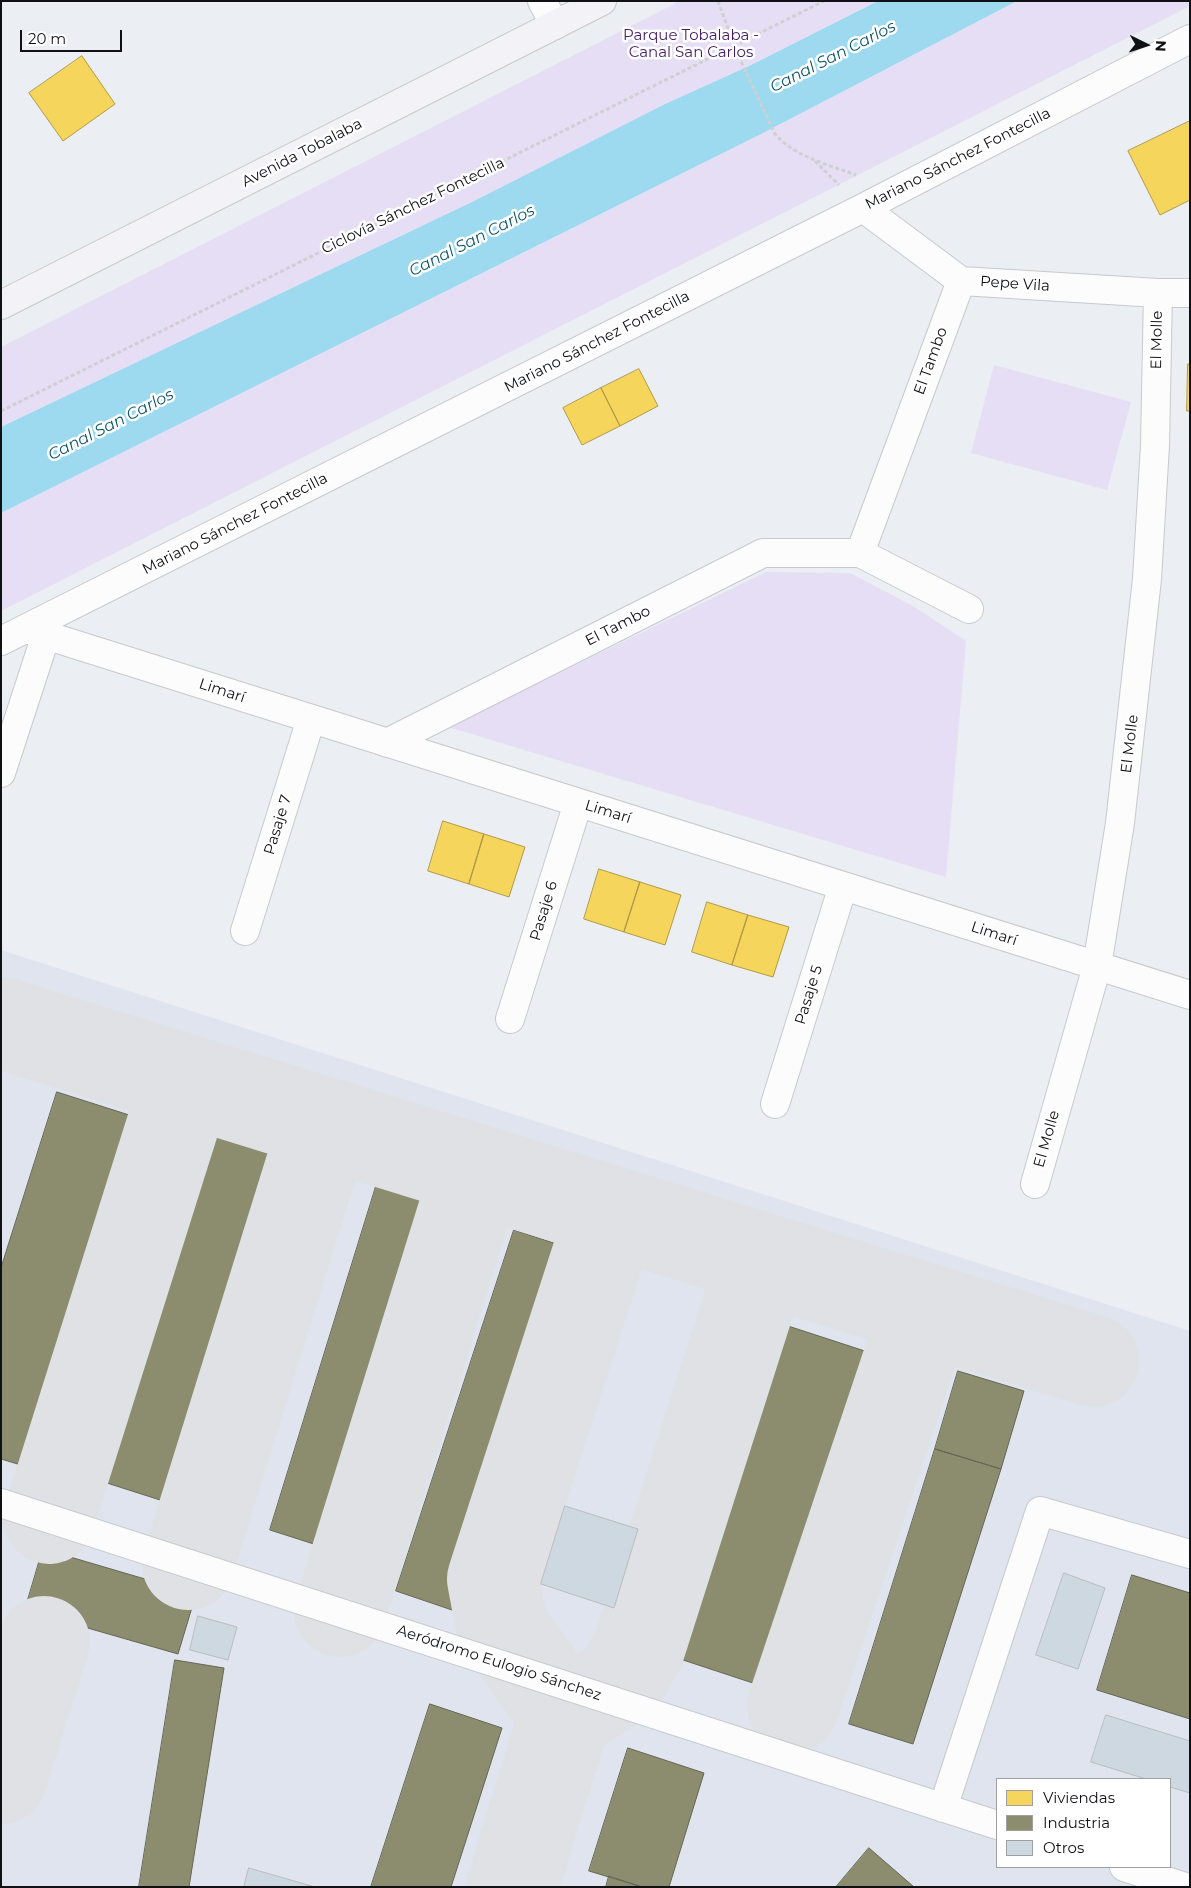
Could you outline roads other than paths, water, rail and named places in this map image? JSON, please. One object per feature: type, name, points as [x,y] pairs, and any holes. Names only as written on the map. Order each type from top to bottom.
[{"type":"main road","name":"Avenida Tobalaba","points":[[1,305],[602,1]]},
{"type":"street","points":[[542,1],[555,25]]},
{"type":"street","name":"Mariano Sánchez Fontecilla","points":[[1,641],[36,632],[1190,39]]},
{"type":"street","name":"Pepe Vila","points":[[863,208],[961,281],[1158,293],[1190,293]]},
{"type":"street","name":"El Tambo","points":[[860,553],[961,281]]},
{"type":"street","name":"El Molle","points":[[1035,1184],[1096,966],[1130,752],[1146,588],[1155,445],[1158,293]]},
{"type":"street","name":"El Tambo","points":[[387,742],[763,553],[860,553],[969,609]]},
{"type":"street","points":[[1,773],[36,632]]},
{"type":"street","name":"Limarí","points":[[36,632],[1190,995]]},
{"type":"street","name":"Pasaje 7","points":[[245,931],[310,719]]},
{"type":"street","name":"Pasaje 6","points":[[510,1019],[578,803]]},
{"type":"street","name":"Pasaje 5","points":[[775,1104],[843,886]]},
{"type":"street","name":"Aeródromo Eulogio Sánchez","points":[[1,1503],[996,1825]]},
{"type":"street","points":[[943,1808],[1040,1511],[1190,1554]]},
{"type":"street","points":[[1127,1868],[1185,1887]]},
{"type":"water","name":"Canal San Carlos","points":[[878,1],[1017,1],[763,133],[1,513],[1,427],[474,201],[665,104],[749,66]]},
{"type":"park label","name":"Parque Tobalaba - Canal San Carlos","points":[[691,44]]}]
